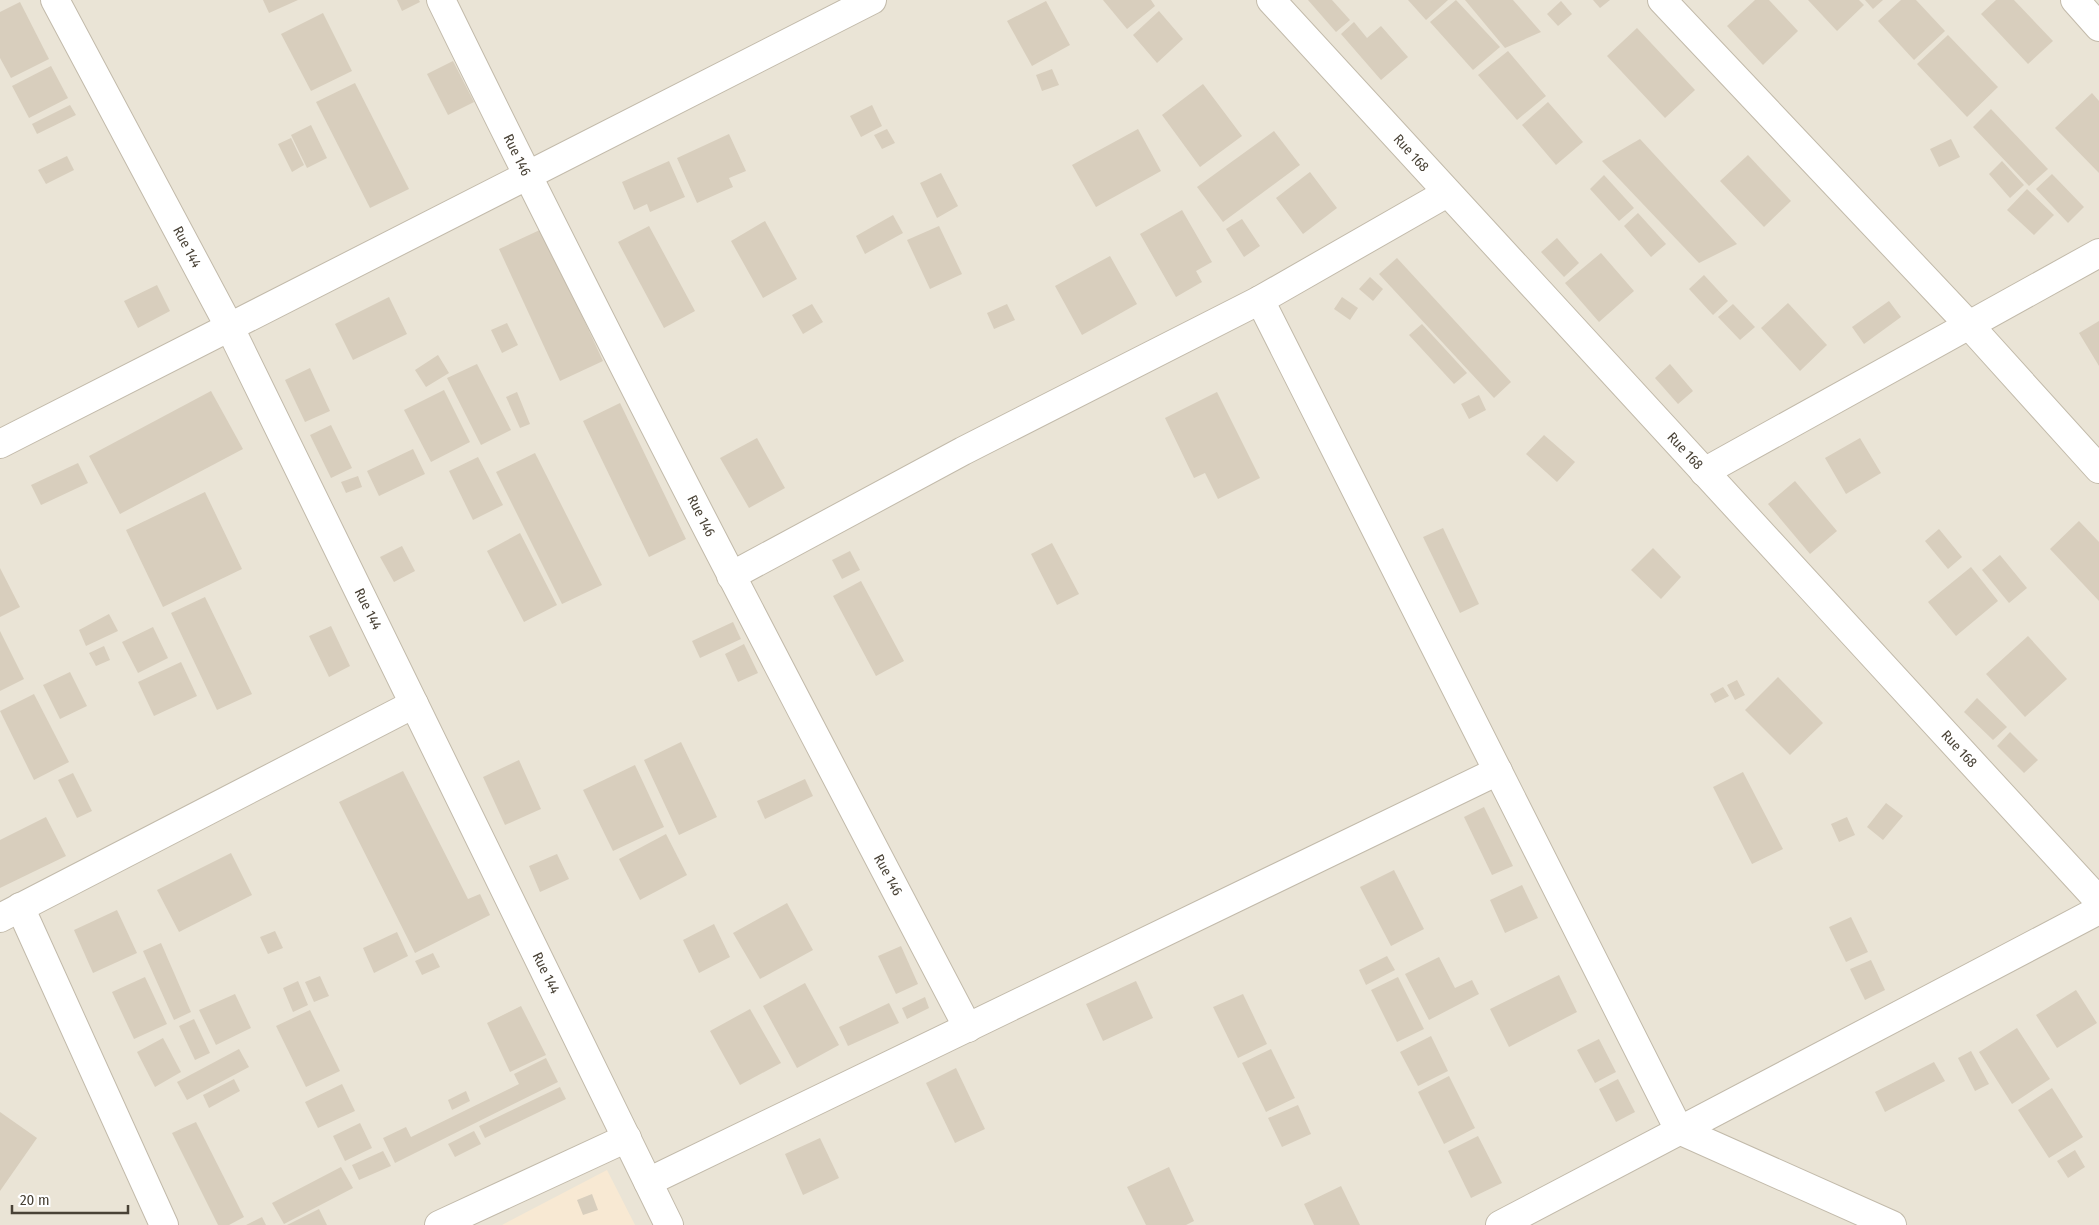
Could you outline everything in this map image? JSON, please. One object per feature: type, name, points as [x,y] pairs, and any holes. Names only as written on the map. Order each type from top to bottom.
[{"type":"street","name":"Rue 144","points":[[55,0],[230,328],[669,1225]]},
{"type":"street","name":"Rue 146","points":[[441,0],[527,176],[731,576],[968,1028]]},
{"type":"street","points":[[0,444],[872,0]]},
{"type":"street","name":"Rue 168","points":[[1271,0],[2099,901]]},
{"type":"street","points":[[1662,0],[1970,324],[2099,469]]},
{"type":"street","points":[[2074,0],[2099,26]]},
{"type":"street","points":[[731,576],[963,451],[1260,300],[1447,193]]},
{"type":"street","points":[[1704,472],[2099,253]]},
{"type":"street","points":[[1260,300],[1679,1130],[1892,1225]]},
{"type":"street","points":[[164,1225],[10,913],[414,704]]},
{"type":"street","points":[[648,1182],[1498,771]]},
{"type":"street","points":[[1500,1225],[2099,910]]},
{"type":"street","points":[[439,1225],[627,1138]]},
{"type":"shaded area","points":[[0,0],[2099,0],[2099,1225],[0,1225]]},
{"type":"shaded area","points":[[607,1170],[635,1225],[502,1225]]},
{"type":"building","points":[[263,0],[298,0],[269,13]]},
{"type":"building","points":[[397,0],[419,0],[420,2],[402,11]]},
{"type":"building","points":[[1103,0],[1151,0],[1155,6],[1127,29]]},
{"type":"building","points":[[1308,0],[1332,0],[1350,20],[1336,32]]},
{"type":"building","points":[[1408,0],[1448,0],[1426,20]]},
{"type":"building","points":[[1456,0],[1500,47],[1473,70],[1430,22]]},
{"type":"building","points":[[1465,0],[1513,0],[1541,32],[1505,48]]},
{"type":"building","points":[[1593,0],[1610,0],[1600,8]]},
{"type":"building","points":[[1755,0],[1769,0],[1798,31],[1763,65],[1727,26]]},
{"type":"building","points":[[1808,0],[1859,0],[1864,5],[1837,31]]},
{"type":"building","points":[[1865,0],[1883,0],[1873,9]]},
{"type":"building","points":[[1901,0],[1916,0],[1945,31],[1914,60],[1878,21]]},
{"type":"building","points":[[1996,0],[2014,0],[2053,41],[2028,64],[1981,14]]},
{"type":"building","points":[[1046,1],[1070,45],[1032,66],[1007,21]]},
{"type":"building","points":[[1561,1],[1572,14],[1558,26],[1547,14]]},
{"type":"building","points":[[20,2],[49,59],[11,78],[0,58],[0,12]]},
{"type":"building","points":[[1159,11],[1183,39],[1157,63],[1133,35]]},
{"type":"building","points":[[323,13],[352,71],[311,91],[281,34]]},
{"type":"building","points":[[1354,22],[1367,38],[1381,26],[1408,57],[1381,80],[1341,34]]},
{"type":"building","points":[[1637,28],[1695,90],[1665,118],[1607,56]]},
{"type":"building","points":[[1948,35],[1998,87],[1967,117],[1917,64]]},
{"type":"building","points":[[1508,51],[1546,96],[1517,120],[1478,75]]},
{"type":"building","points":[[453,61],[474,102],[448,115],[427,74]]},
{"type":"building","points":[[51,66],[68,98],[29,118],[12,86]]},
{"type":"building","points":[[1052,69],[1059,85],[1042,91],[1036,75]]},
{"type":"building","points":[[355,83],[409,189],[370,208],[316,102]]},
{"type":"building","points":[[1203,84],[1242,136],[1200,167],[1162,115]]},
{"type":"building","points":[[2092,93],[2099,101],[2099,173],[2055,128]]},
{"type":"building","points":[[1548,102],[1583,142],[1556,165],[1522,125]]},
{"type":"building","points":[[70,105],[76,115],[37,134],[32,124]]},
{"type":"building","points":[[872,105],[882,126],[861,137],[850,116]]},
{"type":"building","points":[[1991,109],[2048,169],[2029,186],[1973,127]]},
{"type":"building","points":[[311,125],[327,158],[307,168],[291,135]]},
{"type":"building","points":[[887,129],[895,143],[882,149],[874,135]]},
{"type":"building","points":[[1138,129],[1161,171],[1096,207],[1072,165]]},
{"type":"building","points":[[1274,131],[1300,165],[1223,222],[1197,187]]},
{"type":"building","points":[[729,134],[746,171],[729,178],[733,187],[697,203],[677,158]]},
{"type":"building","points":[[291,138],[304,165],[292,172],[278,144]]},
{"type":"building","points":[[1640,139],[1737,244],[1699,263],[1602,161]]},
{"type":"building","points":[[1951,139],[1960,157],[1939,167],[1930,149]]},
{"type":"building","points":[[1748,155],[1791,201],[1764,227],[1720,181]]},
{"type":"building","points":[[67,156],[74,170],[46,184],[38,170]]},
{"type":"building","points":[[669,161],[685,197],[650,212],[647,204],[634,210],[622,182]]},
{"type":"building","points":[[2002,161],[2024,185],[2010,198],[1989,174]]},
{"type":"building","points":[[1310,172],[1337,208],[1303,234],[1276,198]]},
{"type":"building","points":[[941,173],[958,206],[937,218],[920,183]]},
{"type":"building","points":[[2052,174],[2084,207],[2068,223],[2036,189]]},
{"type":"building","points":[[1604,175],[1634,208],[1619,221],[1590,189]]},
{"type":"building","points":[[2027,189],[2054,215],[2034,235],[2007,210]]},
{"type":"building","points":[[1182,210],[1212,262],[1196,271],[1202,282],[1176,297],[1140,234]]},
{"type":"building","points":[[1638,213],[1666,244],[1651,257],[1624,226]]},
{"type":"building","points":[[893,215],[903,233],[865,254],[856,236]]},
{"type":"building","points":[[1242,219],[1260,246],[1244,257],[1226,229]]},
{"type":"building","points":[[765,221],[797,279],[763,298],[731,241]]},
{"type":"building","points":[[649,226],[695,311],[664,328],[618,242]]},
{"type":"building","points":[[939,226],[962,274],[930,289],[907,240]]},
{"type":"building","points":[[542,229],[603,361],[560,381],[499,249]]},
{"type":"building","points":[[1557,238],[1579,263],[1564,277],[1541,252]]},
{"type":"building","points":[[1601,253],[1634,291],[1599,322],[1565,283]]},
{"type":"building","points":[[1110,256],[1137,304],[1082,335],[1055,286]]},
{"type":"building","points":[[1397,258],[1511,382],[1494,398],[1379,274]]},
{"type":"building","points":[[1704,275],[1728,301],[1713,315],[1689,289]]},
{"type":"building","points":[[1370,277],[1383,289],[1373,301],[1359,289]]},
{"type":"building","points":[[157,285],[170,311],[138,328],[124,301]]},
{"type":"building","points":[[389,297],[407,334],[353,360],[335,324]]},
{"type":"building","points":[[1342,297],[1358,308],[1350,320],[1334,309]]},
{"type":"building","points":[[1889,301],[1901,317],[1864,344],[1852,327]]},
{"type":"building","points":[[1788,303],[1827,345],[1800,371],[1761,328]]},
{"type":"building","points":[[812,304],[823,322],[803,334],[792,315]]},
{"type":"building","points":[[1007,304],[1015,320],[994,329],[987,313]]},
{"type":"building","points":[[1733,304],[1755,327],[1740,340],[1718,317]]},
{"type":"building","points":[[2099,321],[2099,366],[2079,333]]},
{"type":"building","points":[[507,323],[518,345],[502,353],[491,330]]},
{"type":"building","points":[[1422,324],[1467,373],[1454,384],[1409,335]]},
{"type":"building","points":[[438,355],[449,373],[426,387],[415,370]]},
{"type":"building","points":[[477,364],[511,430],[481,445],[447,378]]},
{"type":"building","points":[[1670,364],[1693,391],[1678,404],[1655,378]]},
{"type":"building","points":[[310,368],[330,411],[305,422],[285,380]]},
{"type":"building","points":[[444,390],[470,442],[431,462],[404,410]]},
{"type":"building","points":[[211,391],[243,449],[120,514],[89,456]]},
{"type":"building","points":[[517,392],[530,424],[520,428],[506,397]]},
{"type":"building","points":[[1217,392],[1260,478],[1218,499],[1205,473],[1194,478],[1165,418]]},
{"type":"building","points":[[1479,395],[1486,410],[1469,419],[1461,404]]},
{"type":"building","points":[[620,403],[686,539],[649,557],[583,421]]},
{"type":"building","points":[[331,425],[352,468],[331,478],[310,435]]},
{"type":"building","points":[[1544,435],[1575,462],[1557,482],[1526,454]]},
{"type":"building","points":[[757,438],[785,488],[749,508],[720,458]]},
{"type":"building","points":[[1860,438],[1881,473],[1846,494],[1825,458]]},
{"type":"building","points":[[413,449],[425,474],[379,496],[367,471]]},
{"type":"building","points":[[535,453],[602,585],[562,604],[496,472]]},
{"type":"building","points":[[478,457],[503,505],[473,520],[449,471]]},
{"type":"building","points":[[78,463],[88,483],[41,505],[31,485]]},
{"type":"building","points":[[358,476],[362,487],[346,493],[341,482]]},
{"type":"building","points":[[1795,481],[1837,531],[1810,554],[1768,504]]},
{"type":"building","points":[[205,492],[242,569],[163,607],[126,530]]},
{"type":"building","points":[[2079,521],[2099,542],[2099,601],[2050,549]]},
{"type":"building","points":[[1443,528],[1479,604],[1460,613],[1423,537]]},
{"type":"building","points":[[1939,529],[1962,557],[1948,569],[1925,541]]},
{"type":"building","points":[[520,533],[557,605],[524,622],[487,551]]},
{"type":"building","points":[[1052,543],[1079,594],[1057,605],[1031,554]]},
{"type":"building","points":[[402,546],[415,571],[394,582],[380,557]]},
{"type":"building","points":[[1653,548],[1681,577],[1661,599],[1631,570]]},
{"type":"building","points":[[850,551],[860,570],[842,579],[832,560]]},
{"type":"building","points":[[2000,555],[2027,588],[2009,603],[1982,570]]},
{"type":"building","points":[[1971,567],[1998,601],[1956,636],[1928,602]]},
{"type":"building","points":[[0,568],[20,607],[0,617]]},
{"type":"building","points":[[861,581],[904,661],[876,676],[833,596]]},
{"type":"building","points":[[205,597],[252,694],[217,710],[171,613]]},
{"type":"building","points":[[109,614],[118,631],[86,646],[79,630]]},
{"type":"building","points":[[733,622],[741,639],[700,658],[692,641]]},
{"type":"building","points":[[331,626],[350,666],[329,677],[309,636]]},
{"type":"building","points":[[153,627],[168,658],[138,673],[122,642]]},
{"type":"building","points":[[0,631],[24,679],[0,691]]},
{"type":"building","points":[[2028,636],[2067,679],[2025,717],[1986,674]]},
{"type":"building","points":[[744,644],[758,673],[738,682],[725,654]]},
{"type":"building","points":[[104,646],[110,660],[96,666],[89,653]]},
{"type":"building","points":[[181,662],[197,696],[154,716],[138,682]]},
{"type":"building","points":[[70,672],[87,706],[60,719],[43,685]]},
{"type":"building","points":[[1778,677],[1823,723],[1790,755],[1745,710]]},
{"type":"building","points":[[1737,680],[1745,695],[1735,700],[1727,685]]},
{"type":"building","points":[[1723,687],[1729,696],[1715,703],[1710,694]]},
{"type":"building","points":[[34,694],[69,762],[34,780],[0,711]]},
{"type":"building","points":[[1977,698],[2007,727],[1993,740],[1964,712]]},
{"type":"building","points":[[2010,732],[2038,760],[2024,773],[1997,746]]},
{"type":"building","points":[[681,742],[717,817],[679,835],[644,760]]},
{"type":"building","points":[[519,760],[541,809],[505,825],[483,777]]},
{"type":"building","points":[[635,765],[664,827],[613,851],[583,790]]},
{"type":"building","points":[[403,771],[468,899],[480,894],[490,915],[415,953],[339,802]]},
{"type":"building","points":[[1743,772],[1783,849],[1752,864],[1713,787]]},
{"type":"building","points":[[73,773],[92,811],[77,818],[58,780]]},
{"type":"building","points":[[805,779],[813,796],[765,819],[757,801]]},
{"type":"building","points":[[1886,803],[1903,816],[1883,840],[1867,827]]},
{"type":"building","points":[[1484,807],[1513,866],[1492,875],[1464,817]]},
{"type":"building","points":[[46,817],[66,856],[0,888],[0,840]]},
{"type":"building","points":[[1847,817],[1855,835],[1839,842],[1831,824]]},
{"type":"building","points":[[666,834],[687,875],[640,900],[619,859]]},
{"type":"building","points":[[231,853],[252,895],[179,932],[157,890]]},
{"type":"building","points":[[557,854],[569,879],[540,892],[529,866]]},
{"type":"building","points":[[1394,870],[1424,929],[1391,946],[1360,887]]},
{"type":"building","points":[[1522,885],[1538,918],[1505,933],[1490,900]]},
{"type":"building","points":[[787,903],[813,950],[760,979],[733,933]]},
{"type":"building","points":[[117,910],[137,953],[93,973],[74,930]]},
{"type":"building","points":[[1851,917],[1868,952],[1846,962],[1829,927]]},
{"type":"building","points":[[714,924],[730,957],[699,973],[683,940]]},
{"type":"building","points":[[275,931],[283,948],[268,954],[260,937]]},
{"type":"building","points":[[397,932],[408,956],[374,973],[363,948]]},
{"type":"building","points":[[161,943],[191,1012],[174,1020],[143,951]]},
{"type":"building","points":[[901,946],[918,984],[896,994],[878,956]]},
{"type":"building","points":[[433,953],[440,967],[422,975],[415,961]]},
{"type":"building","points":[[1387,956],[1395,970],[1366,985],[1359,970]]},
{"type":"building","points":[[1439,957],[1455,988],[1472,980],[1479,994],[1429,1020],[1405,974]]},
{"type":"building","points":[[1871,960],[1885,990],[1865,1000],[1850,969]]},
{"type":"building","points":[[1559,975],[1577,1012],[1509,1047],[1490,1009]]},
{"type":"building","points":[[320,976],[329,996],[314,1002],[305,982]]},
{"type":"building","points":[[145,977],[167,1024],[134,1039],[112,992]]},
{"type":"building","points":[[1398,977],[1424,1029],[1397,1042],[1371,990]]},
{"type":"building","points":[[298,981],[308,1005],[293,1012],[283,988]]},
{"type":"building","points":[[1136,981],[1153,1018],[1103,1041],[1086,1004]]},
{"type":"building","points":[[805,983],[839,1045],[797,1068],[763,1006]]},
{"type":"building","points":[[2076,990],[2097,1023],[2057,1048],[2036,1015]]},
{"type":"building","points":[[235,994],[251,1028],[216,1045],[199,1010]]},
{"type":"building","points":[[1243,994],[1267,1044],[1238,1058],[1213,1007]]},
{"type":"building","points":[[925,997],[929,1008],[907,1019],[902,1008]]},
{"type":"building","points":[[889,1003],[899,1023],[848,1046],[839,1027]]},
{"type":"building","points":[[521,1006],[546,1055],[510,1072],[487,1023]]},
{"type":"building","points":[[750,1009],[781,1063],[740,1085],[710,1031]]},
{"type":"building","points":[[310,1010],[340,1071],[306,1087],[276,1026]]},
{"type":"building","points":[[194,1019],[210,1053],[195,1060],[179,1026]]},
{"type":"building","points":[[2017,1028],[2050,1079],[2012,1104],[1979,1052]]},
{"type":"building","points":[[1431,1036],[1448,1071],[1418,1086],[1400,1052]]},
{"type":"building","points":[[163,1038],[181,1072],[155,1087],[137,1052]]},
{"type":"building","points":[[1599,1039],[1616,1072],[1595,1083],[1577,1050]]},
{"type":"building","points":[[239,1049],[249,1067],[187,1100],[177,1082]]},
{"type":"building","points":[[1271,1049],[1295,1098],[1266,1112],[1242,1063]]},
{"type":"building","points":[[1971,1051],[1989,1084],[1975,1091],[1958,1058]]},
{"type":"building","points":[[546,1058],[558,1082],[395,1163],[383,1138],[406,1127],[411,1137],[519,1084],[514,1074]]},
{"type":"building","points":[[1934,1062],[1945,1081],[1885,1112],[1875,1092]]},
{"type":"building","points":[[956,1068],[985,1129],[955,1143],[926,1083]]},
{"type":"building","points":[[1449,1076],[1475,1128],[1444,1144],[1418,1092]]},
{"type":"building","points":[[234,1079],[240,1091],[209,1108],[203,1095]]},
{"type":"building","points":[[1618,1079],[1635,1112],[1616,1122],[1599,1089]]},
{"type":"building","points":[[342,1084],[355,1111],[318,1128],[305,1102]]},
{"type":"building","points":[[560,1087],[566,1099],[485,1138],[479,1126]]},
{"type":"building","points":[[2052,1088],[2083,1137],[2049,1158],[2018,1110]]},
{"type":"building","points":[[466,1091],[470,1101],[452,1110],[448,1100]]},
{"type":"building","points":[[1298,1105],[1311,1134],[1282,1147],[1268,1118]]},
{"type":"building","points":[[0,1112],[37,1138],[0,1191]]},
{"type":"building","points":[[196,1122],[244,1217],[229,1225],[218,1225],[172,1133]]},
{"type":"building","points":[[360,1123],[372,1148],[345,1161],[333,1136]]},
{"type":"building","points":[[474,1131],[481,1144],[455,1157],[448,1144]]},
{"type":"building","points":[[1478,1136],[1502,1183],[1471,1198],[1448,1151]]},
{"type":"building","points":[[820,1138],[839,1178],[803,1195],[785,1154]]},
{"type":"building","points":[[2075,1150],[2085,1167],[2068,1178],[2057,1161]]},
{"type":"building","points":[[383,1151],[391,1166],[359,1180],[352,1165]]},
{"type":"building","points":[[341,1167],[353,1188],[284,1224],[272,1203]]},
{"type":"building","points":[[1169,1167],[1194,1221],[1186,1225],[1146,1225],[1127,1187]]},
{"type":"building","points":[[1341,1186],[1360,1225],[1314,1225],[1304,1204]]},
{"type":"building","points":[[592,1194],[598,1210],[583,1215],[577,1200]]},
{"type":"building","points":[[319,1209],[327,1225],[287,1225]]},
{"type":"building","points":[[262,1217],[266,1225],[246,1225]]}]
